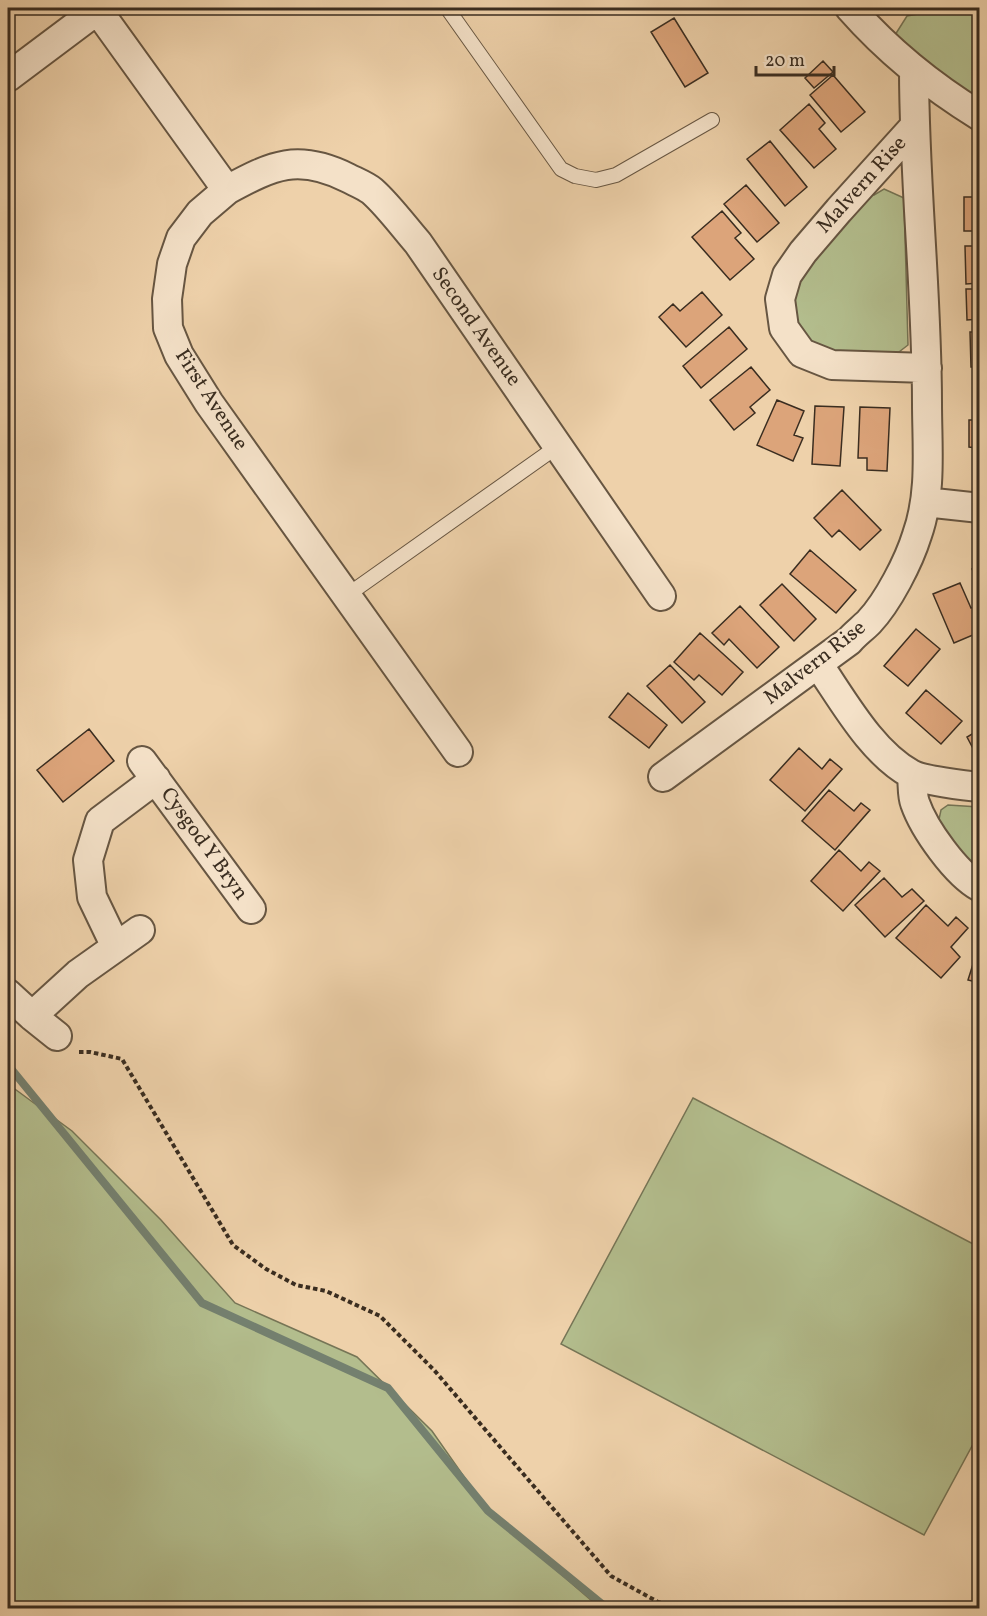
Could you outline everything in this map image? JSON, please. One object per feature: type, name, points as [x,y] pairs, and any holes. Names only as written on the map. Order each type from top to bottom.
[{"type":"street","points":[[8,76],[98,8],[227,190]]},
{"type":"street","points":[[850,8],[855,8]]},
{"type":"street","points":[[850,8],[872,32],[914,70],[980,116]]},
{"type":"street","name":"Malvern Rise","points":[[663,777],[849,641],[870,621],[905,565],[918,534],[925,502],[928,468],[927,368],[914,127],[914,70]]},
{"type":"street","name":"Malvern Rise","points":[[914,127],[803,252],[787,275],[780,299],[784,328],[802,353],[831,365],[927,368]]},
{"type":"street","name":"Second Avenue","points":[[227,190],[258,174],[284,165],[308,164],[340,174],[371,190],[418,243],[661,596]]},
{"type":"street","name":"First Avenue","points":[[227,190],[200,213],[181,238],[172,264],[167,299],[168,328],[179,355],[209,403],[458,752]]},
{"type":"street","points":[[925,502],[980,508]]},
{"type":"street","points":[[818,664],[862,728],[887,757],[912,776],[980,788]]},
{"type":"street","name":"Cysgod Y Bryn","points":[[116,947],[92,897],[88,860],[100,821],[149,770],[251,909]]},
{"type":"street","points":[[912,776],[914,801],[925,826],[950,859],[974,884],[980,887]]},
{"type":"street","points":[[32,1016],[78,974],[140,930]]},
{"type":"street","points":[[8,994],[57,1036]]},
{"type":"lane","points":[[447,8],[561,169],[575,176],[596,180],[616,175],[712,120]]},
{"type":"lane","points":[[346,596],[558,446]]},
{"type":"path","points":[[57,1036],[68,1053],[90,1052],[122,1059],[233,1245],[266,1269],[296,1285],[326,1290],[380,1316],[434,1370],[610,1576],[658,1602],[695,1608]]},
{"type":"green space","points":[[952,8],[972,13],[979,35],[979,102],[917,57],[895,35],[907,16]]},
{"type":"green space","points":[[884,189],[904,198],[908,345],[895,355],[836,356],[809,345],[791,310],[796,283],[869,191],[874,195]]},
{"type":"green space","points":[[948,805],[979,807],[979,877],[938,824],[941,810]]},
{"type":"green space","points":[[8,1084],[72,1131],[161,1220],[235,1303],[357,1357],[432,1431],[488,1511],[600,1608],[8,1608]]},
{"type":"green space","points":[[693,1098],[979,1247],[979,1433],[924,1535],[561,1344]]},
{"type":"building","points":[[674,18],[708,73],[685,87],[651,32]]},
{"type":"building","points":[[823,61],[833,72],[814,88],[805,78]]},
{"type":"building","points":[[833,75],[865,112],[841,132],[810,95]]},
{"type":"building","points":[[809,104],[825,123],[819,129],[836,149],[814,168],[780,130]]},
{"type":"building","points":[[770,141],[807,187],[785,206],[747,159]]},
{"type":"building","points":[[746,185],[779,223],[757,242],[724,204]]},
{"type":"building","points":[[964,197],[980,197],[980,231],[964,231]]},
{"type":"building","points":[[722,211],[741,233],[735,238],[754,259],[730,280],[692,237]]},
{"type":"building","points":[[965,246],[980,246],[980,283],[966,284]]},
{"type":"building","points":[[966,289],[980,289],[980,319],[967,320]]},
{"type":"building","points":[[702,292],[722,315],[686,347],[659,317],[673,304],[680,311]]},
{"type":"building","points":[[729,327],[747,349],[701,388],[683,366]]},
{"type":"building","points":[[970,332],[980,332],[980,367],[971,367]]},
{"type":"building","points":[[751,367],[770,390],[750,407],[755,413],[734,430],[710,400]]},
{"type":"building","points":[[777,400],[804,411],[794,435],[803,438],[793,461],[757,445]]},
{"type":"building","points":[[815,406],[844,407],[840,466],[812,464]]},
{"type":"building","points":[[860,407],[890,408],[887,471],[867,470],[867,458],[858,458]]},
{"type":"building","points":[[969,420],[980,420],[980,474],[978,474],[978,448],[969,447]]},
{"type":"building","points":[[842,490],[881,530],[860,550],[839,530],[832,537],[814,518]]},
{"type":"building","points":[[810,550],[856,590],[836,613],[790,574]]},
{"type":"building","points":[[980,566],[980,586],[972,569]]},
{"type":"building","points":[[960,583],[971,608],[980,604],[980,632],[954,643],[933,594]]},
{"type":"building","points":[[782,584],[816,619],[794,641],[760,605]]},
{"type":"building","points":[[740,606],[779,647],[757,668],[729,639],[724,645],[712,633]]},
{"type":"building","points":[[916,629],[940,649],[908,686],[884,666]]},
{"type":"building","points":[[700,633],[743,672],[722,695],[699,675],[694,680],[674,662]]},
{"type":"building","points":[[670,665],[705,702],[682,723],[647,686]]},
{"type":"building","points":[[926,690],[962,721],[941,744],[906,713]]},
{"type":"building","points":[[628,693],[667,725],[649,748],[609,717]]},
{"type":"building","points":[[980,727],[980,754],[977,756],[967,737]]},
{"type":"building","points":[[89,729],[114,761],[63,802],[37,770]]},
{"type":"building","points":[[799,748],[822,769],[830,759],[842,769],[805,811],[770,780]]},
{"type":"building","points":[[829,790],[854,811],[861,803],[870,810],[835,850],[802,821]]},
{"type":"building","points":[[839,850],[861,871],[869,862],[880,871],[843,911],[811,881]]},
{"type":"building","points":[[884,878],[902,897],[912,889],[924,901],[885,937],[855,905]]},
{"type":"building","points":[[926,905],[948,926],[956,917],[968,928],[951,947],[960,957],[941,978],[896,938]]},
{"type":"building","points":[[980,942],[980,983],[968,980]]},
{"type":"waterway","points":[[8,1065],[202,1303],[388,1388],[488,1511],[607,1608]]}]
